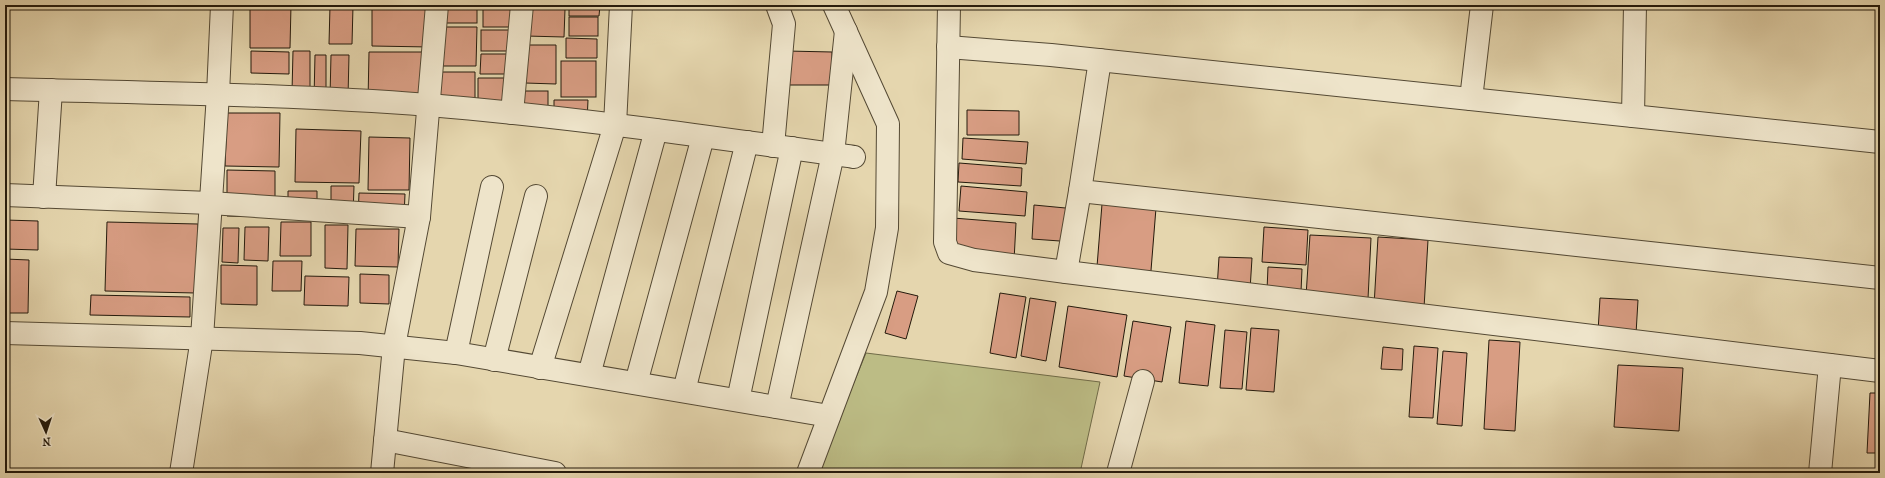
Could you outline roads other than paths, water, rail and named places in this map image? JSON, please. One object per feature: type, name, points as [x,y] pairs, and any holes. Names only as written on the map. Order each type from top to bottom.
[{"type":"street","points":[[181,473],[202,338],[218,94],[222,5]]},
{"type":"street","points":[[382,473],[394,346],[419,217],[427,105],[437,5]]},
{"type":"street","points":[[512,113],[522,5]]},
{"type":"street","points":[[540,368],[615,125],[621,5]]},
{"type":"street","points":[[738,400],[783,147],[784,24],[777,5]]},
{"type":"street","points":[[808,473],[876,292],[887,228],[888,124],[834,5]]},
{"type":"street","points":[[949,5],[945,242],[949,253],[974,260],[1066,272],[1880,371]]},
{"type":"street","points":[[1471,99],[1482,5]]},
{"type":"street","points":[[1633,116],[1635,5]]},
{"type":"street","points":[[777,407],[833,154],[846,31]]},
{"type":"street","points":[[948,47],[1100,60],[1880,142]]},
{"type":"street","points":[[1066,272],[1100,60]]},
{"type":"street","points":[[5,90],[218,94],[427,105],[615,125],[854,157]]},
{"type":"street","points":[[44,197],[51,90]]},
{"type":"street","points":[[589,375],[656,130]]},
{"type":"street","points":[[636,383],[703,137]]},
{"type":"street","points":[[684,391],[746,142]]},
{"type":"street","points":[[456,353],[492,187]]},
{"type":"street","points":[[1080,191],[1880,278]]},
{"type":"street","points":[[5,195],[210,203],[419,217]]},
{"type":"street","points":[[494,360],[536,196]]},
{"type":"street","points":[[5,333],[360,343],[394,346],[456,353],[829,416]]},
{"type":"street","points":[[1820,473],[1830,365]]},
{"type":"street","points":[[1118,473],[1143,381]]},
{"type":"street","points":[[385,440],[555,473]]}]
